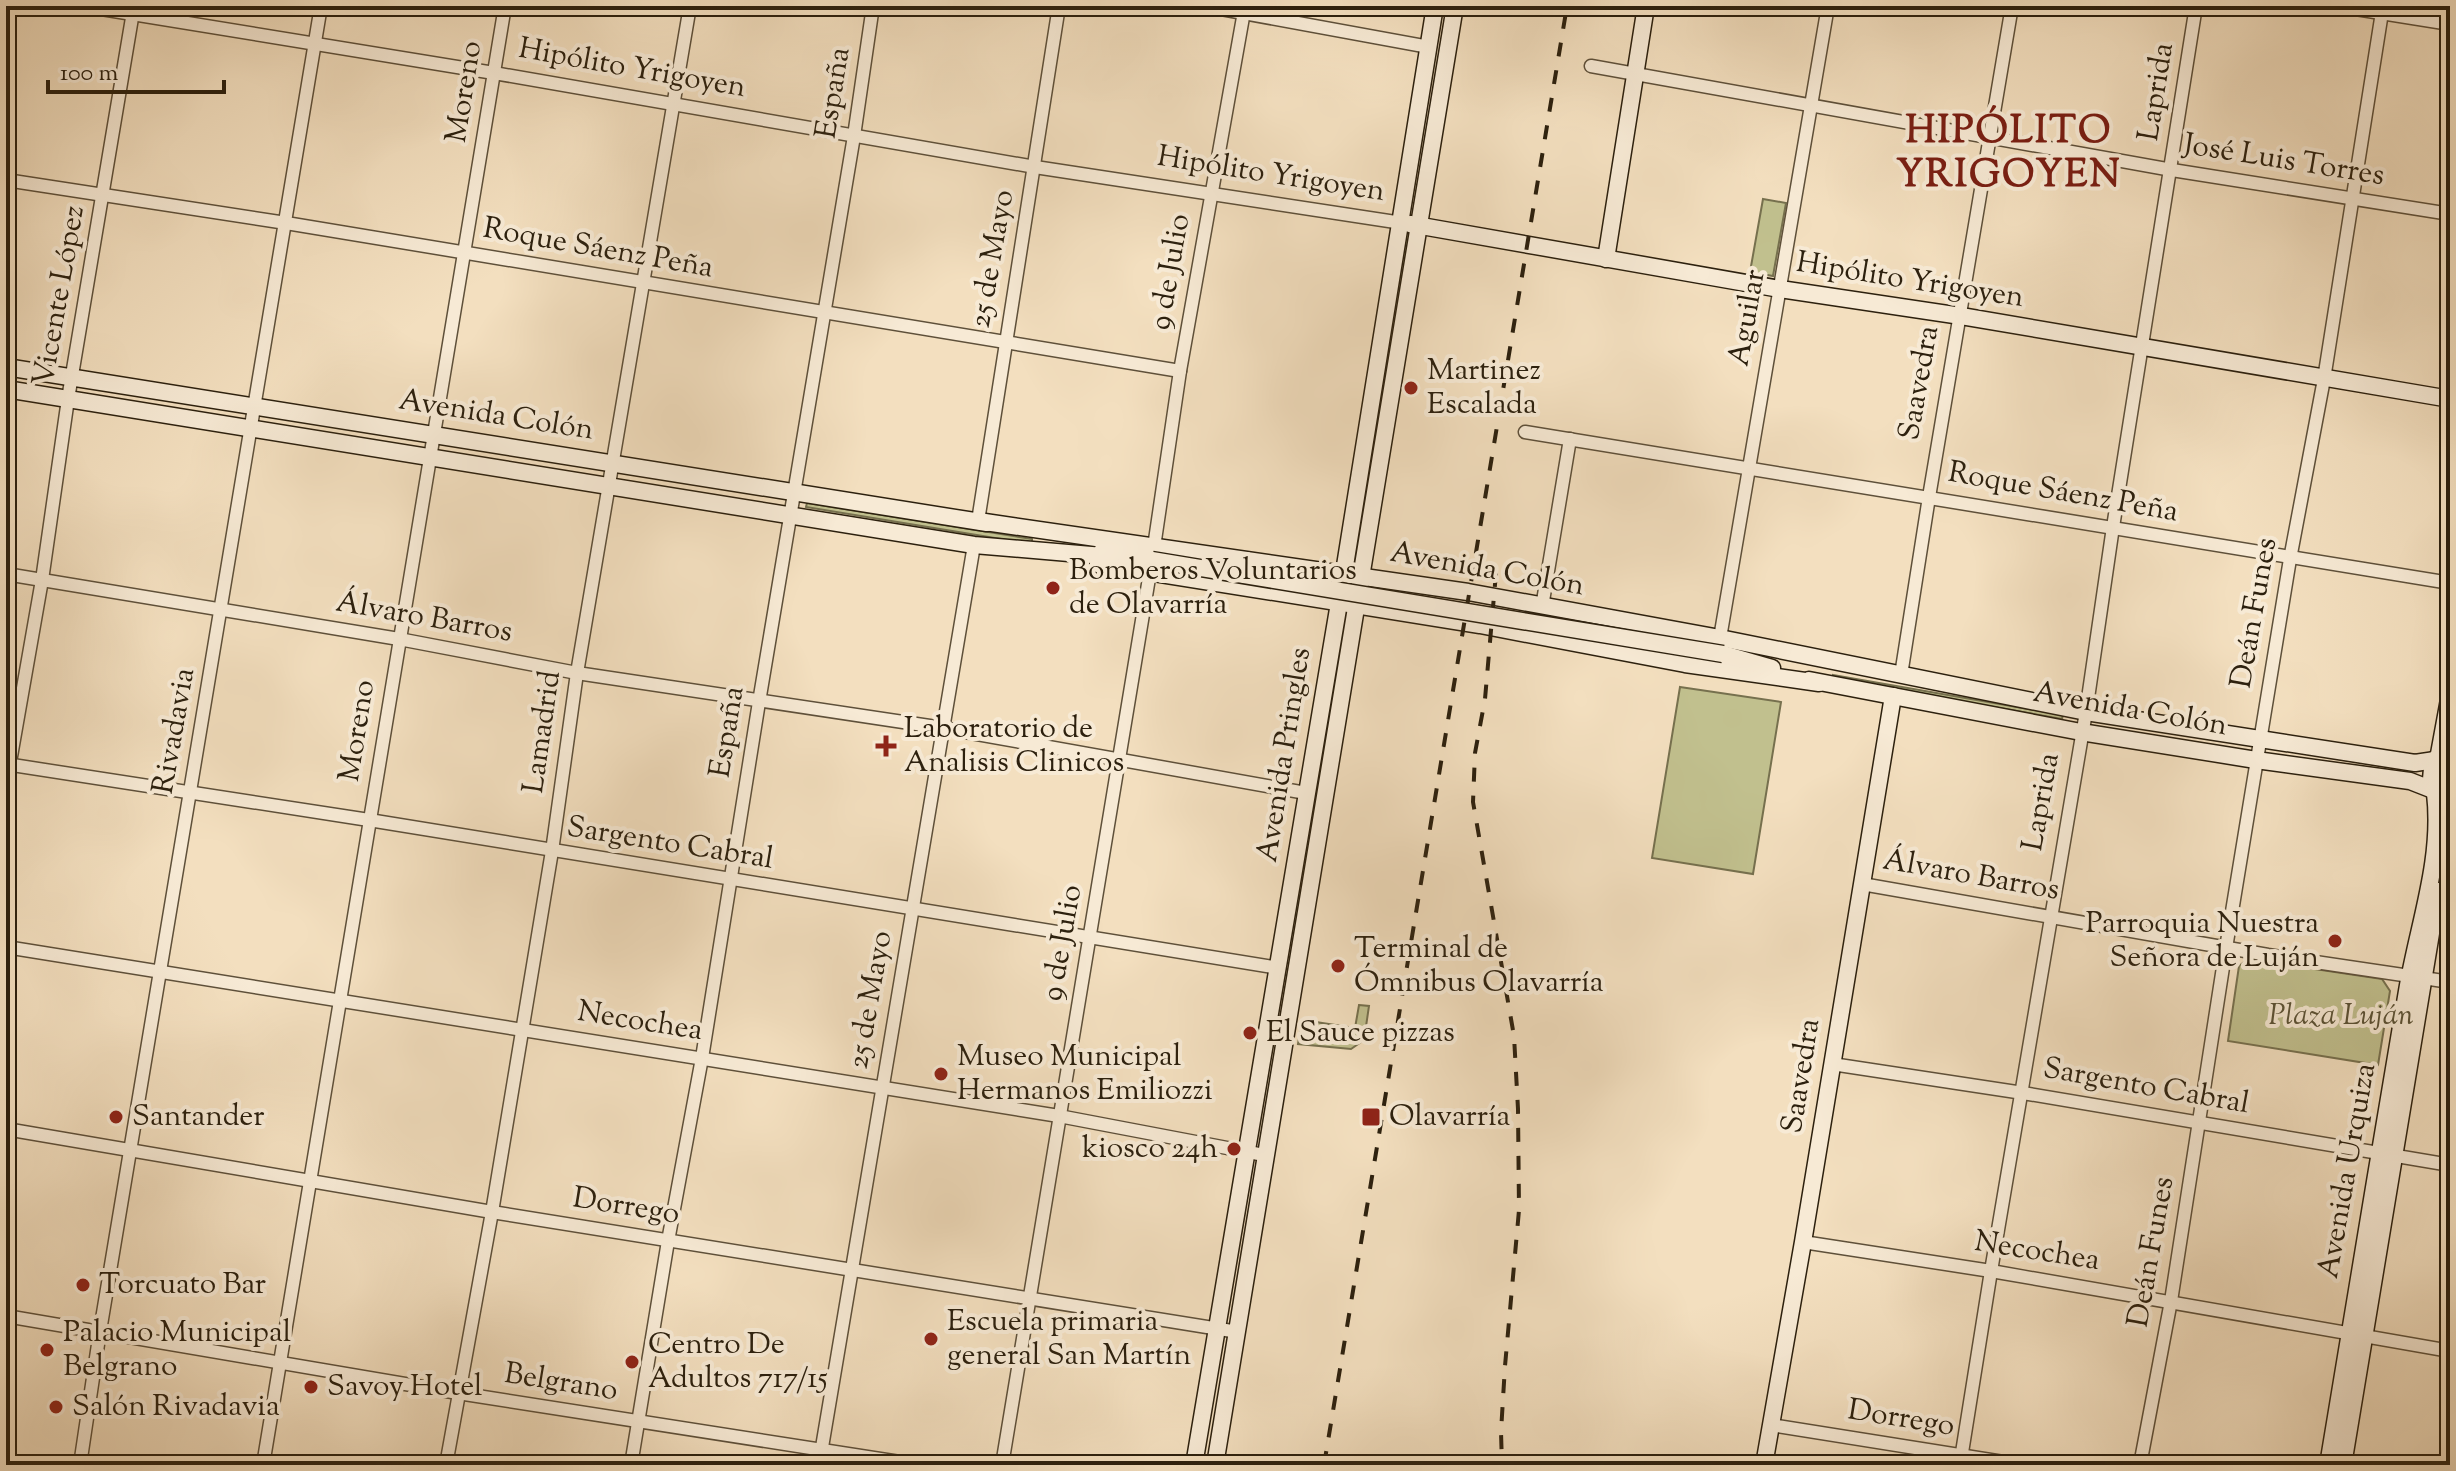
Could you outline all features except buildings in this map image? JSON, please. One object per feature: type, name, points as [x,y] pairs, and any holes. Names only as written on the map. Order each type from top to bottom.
[{"type":"main road","name":"Avenida Pringles","points":[[1194,1465],[1245,1151],[1279,968],[1435,6]]},
{"type":"main road","name":"Avenida Pringles","points":[[1215,1465],[1455,6]]},
{"type":"main road","points":[[1606,259],[1646,6]]},
{"type":"main road","name":"Hipólito Yrigoyen","points":[[1402,223],[1780,289],[1961,316],[2450,399]]},
{"type":"main road","name":"Avenida Colón","points":[[6,367],[978,521],[1339,603],[1493,627],[1685,664],[1819,683],[2081,732],[2410,781],[2434,792],[2441,800],[2450,802]]},
{"type":"main road","name":"Avenida Colón","points":[[6,389],[974,545],[1343,574],[1468,592],[1722,646],[1819,683]]},
{"type":"main road","name":"Avenida Colón","points":[[1152,560],[1843,665],[2086,712],[2415,763],[2441,755]]},
{"type":"main road","points":[[2441,755],[2450,694]]},
{"type":"main road","name":"Saavedra","points":[[1764,1465],[1893,696]]},
{"type":"main road","name":"Avenida Urquiza","points":[[2328,1465],[2356,1334],[2417,977],[2436,852],[2438,820],[2431,780],[2441,755]]},
{"type":"main road","name":"Avenida Urquiza","points":[[2417,977],[2450,827]]},
{"type":"main road","name":"Avenida Urquiza","points":[[2343,1465],[2356,1334]]},
{"type":"street","name":"Hipólito Yrigoyen","points":[[83,6],[133,10],[315,45],[1035,167],[1402,223]]},
{"type":"street","name":"Rivadavia","points":[[80,1465],[321,6]]},
{"type":"street","name":"Moreno","points":[[263,1465],[505,6]]},
{"type":"street","name":"Lamadrid","points":[[446,1465],[492,1212],[552,851],[577,673],[690,6]]},
{"type":"street","name":"España","points":[[631,1465],[732,879],[873,6]]},
{"type":"street","name":"25 de Mayo","points":[[978,521],[1059,6]]},
{"type":"street","points":[[1205,6],[1245,9],[1429,47]]},
{"type":"street","name":"Aguilar","points":[[1722,646],[1748,468],[1828,6]]},
{"type":"street","name":"Saavedra","points":[[1901,675],[2012,6]]},
{"type":"street","name":"Laprida","points":[[1961,1460],[2086,712],[2196,6]]},
{"type":"street","points":[[2337,6],[2382,9],[2450,24]]},
{"type":"street","name":"9 de Julio","points":[[1002,1465],[1091,938],[1180,371],[1245,9]]},
{"type":"street","name":"Deán Funes","points":[[2140,1465],[2171,1301],[2256,760],[2324,379],[2382,9]]},
{"type":"street","name":"Vicente López","points":[[6,785],[133,10]]},
{"type":"street","name":"José Luis Torres","points":[[1591,66],[2172,170],[2450,214]]},
{"type":"street","name":"Roque Sáenz Peña","points":[[6,180],[286,223],[1180,371]]},
{"type":"street","name":"Roque Sáenz Peña","points":[[1525,432],[2450,583]]},
{"type":"street","points":[[1542,607],[1570,439]]},
{"type":"street","name":"25 de Mayo","points":[[819,1465],[974,545]]},
{"type":"street","name":"Álvaro Barros","points":[[6,574],[399,639],[577,673],[943,728],[1306,793]]},
{"type":"street","name":"Sargento Cabral","points":[[8,764],[1279,968]]},
{"type":"street","name":"Álvaro Barros","points":[[1862,884],[2226,948],[2450,982]]},
{"type":"street","name":"Necochea","points":[[6,947],[1059,1116],[1264,1155]]},
{"type":"street","name":"Sargento Cabral","points":[[1832,1064],[2450,1165]]},
{"type":"street","name":"Dorrego","points":[[6,1129],[492,1212],[1238,1332]]},
{"type":"street","name":"Necochea","points":[[1803,1242],[2171,1301],[2450,1351]]},
{"type":"street","name":"Belgrano","points":[[6,1316],[458,1393],[919,1465]]},
{"type":"street","name":"Dorrego","points":[[1771,1425],[1961,1460],[2022,1465]]},
{"type":"green space","points":[[1763,199],[1786,203],[1773,276],[1750,272]]},
{"type":"green space","points":[[1406,232],[1410,232],[1360,558],[1355,557]]},
{"type":"green space","points":[[807,503],[1032,539],[1032,544],[806,507]]},
{"type":"green space","points":[[1833,675],[2063,715],[2062,719],[1833,679]]},
{"type":"green space","points":[[1680,687],[1781,702],[1753,874],[1652,858]]},
{"type":"green space","name":"Plaza Luján","points":[[2248,959],[2382,979],[2390,991],[2378,1065],[2228,1041],[2239,966]]},
{"type":"green space","points":[[1359,1005],[1369,1006],[1364,1040],[1351,1049],[1298,1044],[1302,1020],[1355,1028]]},
{"type":"railway","points":[[1324,1465],[1567,6]]},
{"type":"railway","points":[[1496,573],[1485,699],[1475,753],[1473,802],[1514,1036],[1518,1109],[1519,1210],[1505,1366],[1502,1465]]},
{"type":"place","name":"Martinez Escalada","points":[[1411,388]]},
{"type":"place","name":"Bomberos Voluntarios de Olavarría","points":[[1053,588]]},
{"type":"place","name":"Laboratorio de Analisis Clinicos","points":[[886,746]]},
{"type":"place","name":"Parroquia Nuestra Señora de Luján","points":[[2335,941]]},
{"type":"place","name":"Terminal de Ómnibus Olavarría","points":[[1338,966]]},
{"type":"place","name":"El Sauce pizzas","points":[[1250,1033]]},
{"type":"place","name":"Museo Municipal Hermanos Emiliozzi","points":[[941,1074]]},
{"type":"place","name":"Santander","points":[[116,1117]]},
{"type":"place","name":"Olavarría","points":[[1371,1117]]},
{"type":"place","name":"kiosco 24h","points":[[1234,1149]]},
{"type":"place","name":"Torcuato Bar","points":[[83,1285]]},
{"type":"place","name":"Escuela primaria general San Martín","points":[[931,1339]]},
{"type":"place","name":"Palacio Municipal Belgrano","points":[[47,1350]]},
{"type":"place","name":"Centro De Adultos 717/15","points":[[632,1362]]},
{"type":"place","name":"Savoy Hotel","points":[[311,1387]]},
{"type":"place","name":"Salón Rivadavia","points":[[56,1407]]},
{"type":"district","name":"HIPÓLITO YRIGOYEN","points":[[2009,155]]}]
